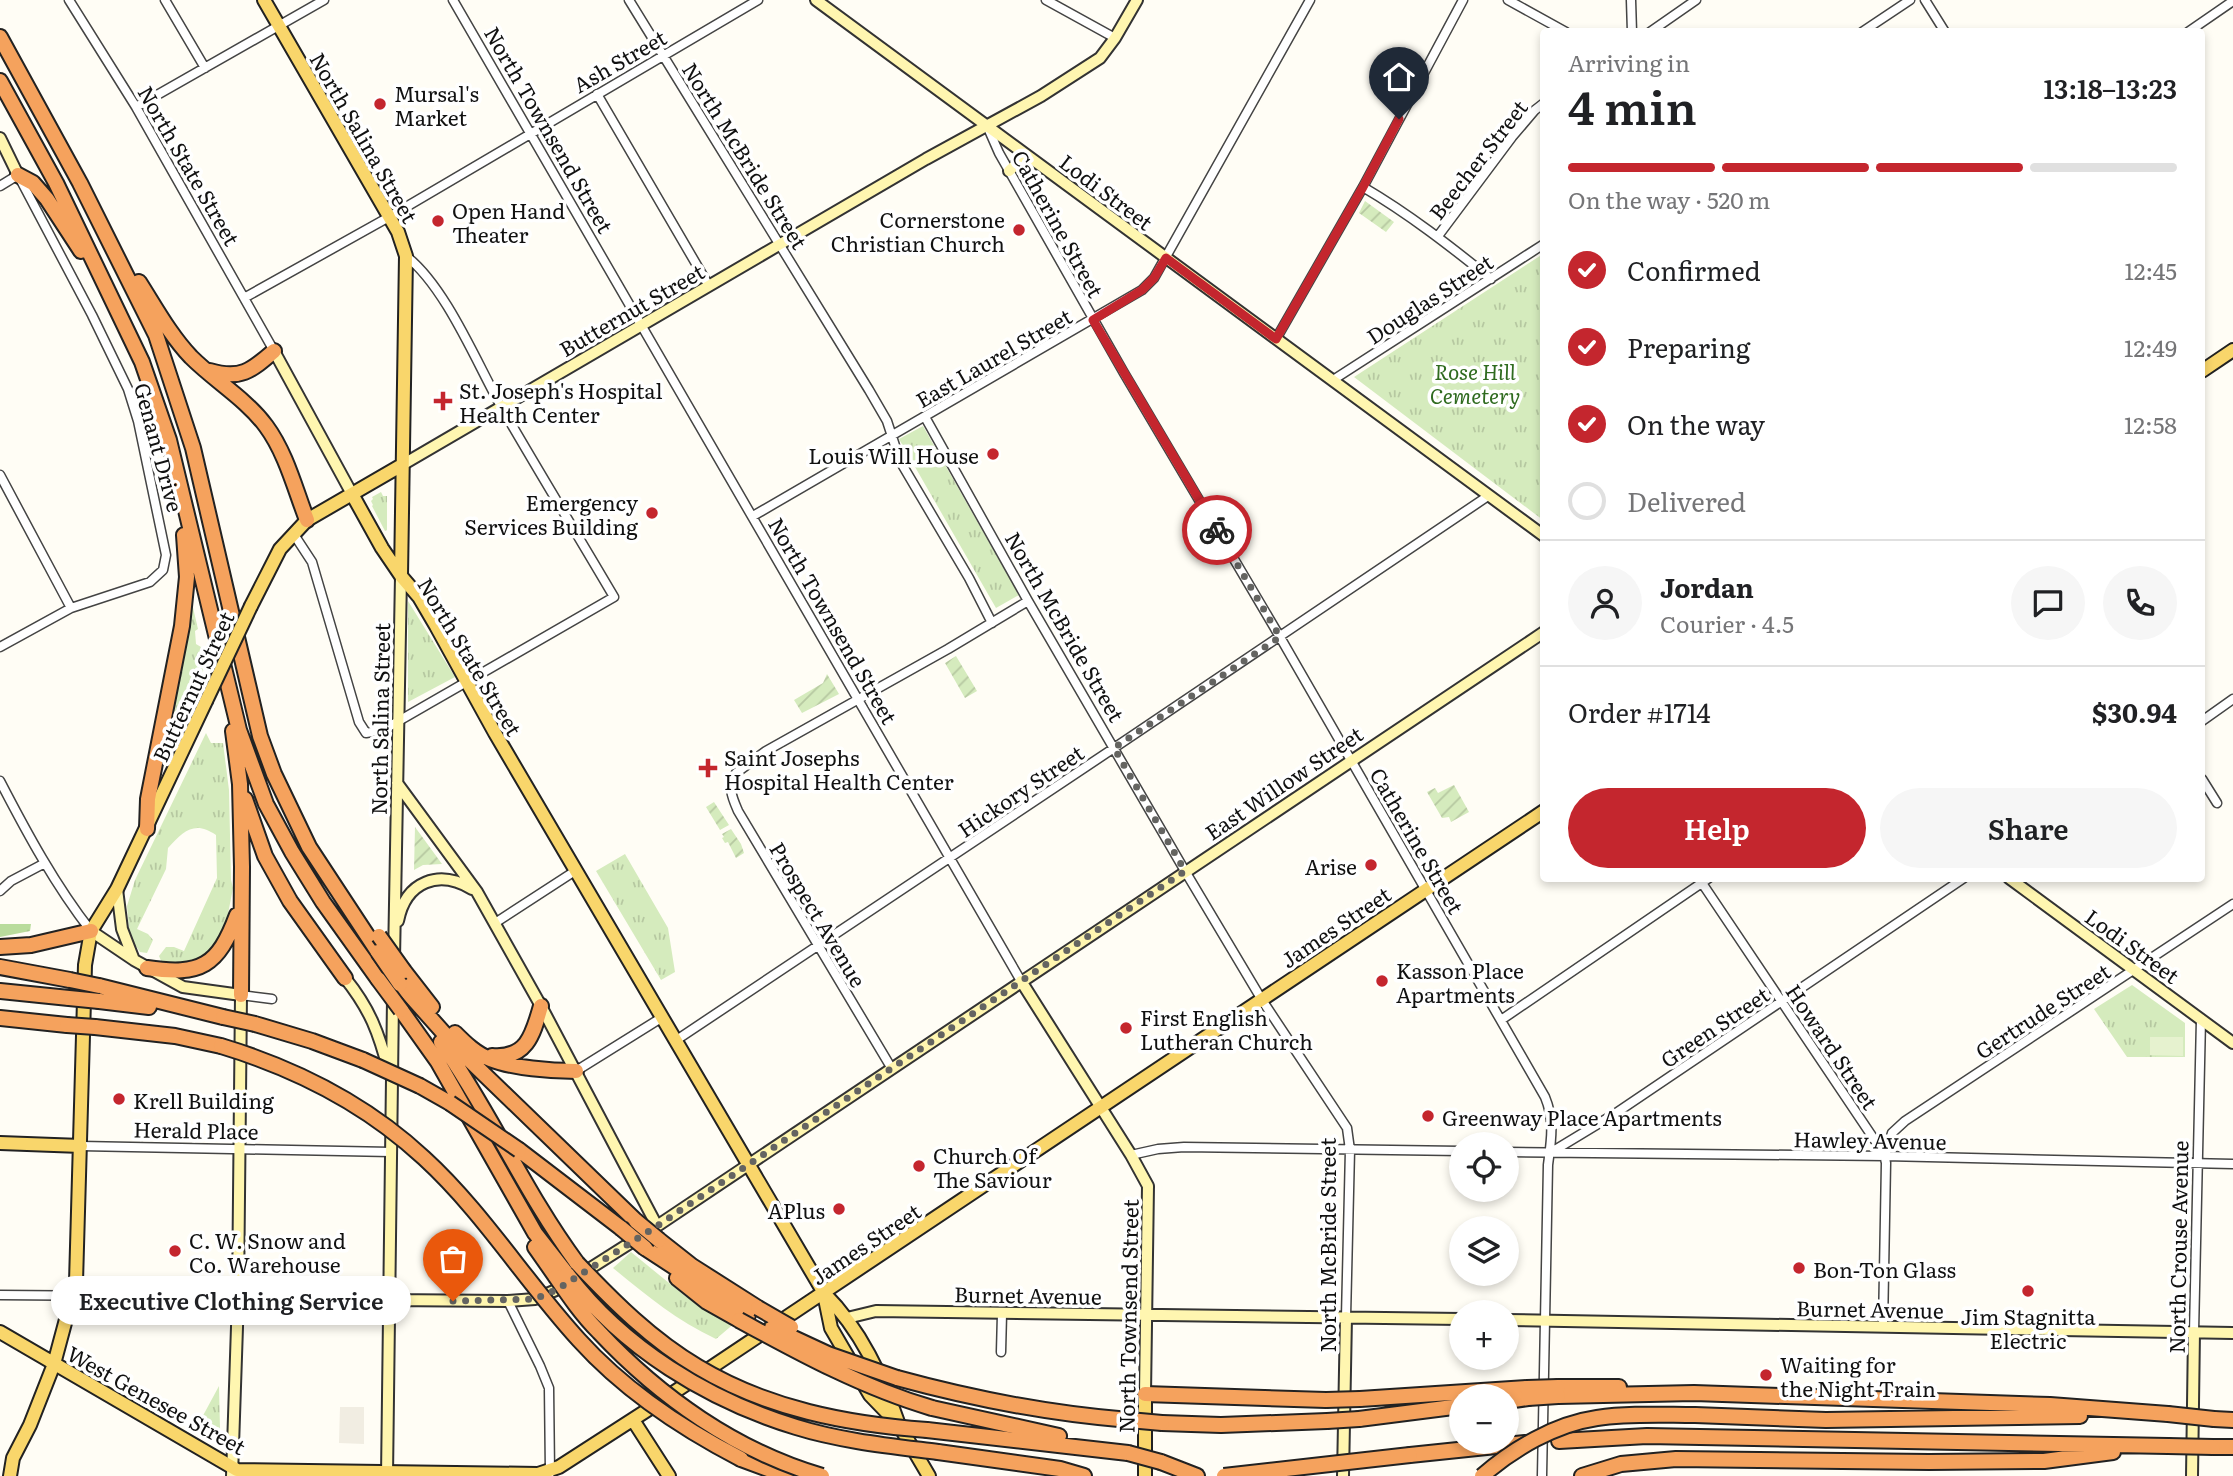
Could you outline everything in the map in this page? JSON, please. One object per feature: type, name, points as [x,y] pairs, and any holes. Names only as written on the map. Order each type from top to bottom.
[{"type":"highway","points":[[0,37],[97,217],[156,335],[193,448],[260,736],[274,774],[309,847],[378,952],[461,1040],[491,1059],[514,1065],[576,1071]]},
{"type":"highway","points":[[0,81],[56,183],[120,312],[162,416],[239,730],[266,804],[323,902],[438,1062],[535,1233],[580,1292],[629,1338],[671,1369],[714,1394],[783,1423],[816,1433],[1060,1469],[1084,1476]]},
{"type":"highway","points":[[18,175],[33,183],[47,199],[120,312]]},
{"type":"highway","points":[[97,217],[171,333],[190,355],[242,400],[265,425],[279,448],[307,520]]},
{"type":"highway","points":[[206,370],[222,375],[237,375],[254,368],[274,351]]},
{"type":"highway","points":[[147,829],[148,799],[182,626],[187,577],[180,488]]},
{"type":"highway","points":[[226,678],[240,784],[241,995]]},
{"type":"highway","points":[[240,784],[265,856],[290,901],[345,978]]},
{"type":"highway","points":[[320,865],[379,936],[496,1130],[598,1331],[650,1380],[696,1416],[738,1442],[799,1469],[822,1476]]},
{"type":"highway","points":[[147,968],[184,972],[208,963],[215,957],[231,931],[241,897]]},
{"type":"highway","points":[[0,947],[32,945],[91,931]]},
{"type":"highway","points":[[0,967],[70,980],[99,994],[255,1024],[363,1060],[450,1102],[519,1150],[621,1228],[707,1302],[749,1314],[765,1325],[828,1354],[893,1372],[941,1390],[1098,1418],[1162,1423],[1221,1425],[1327,1421],[1449,1408]]},
{"type":"highway","points":[[402,977],[458,1049],[636,1221],[658,1233],[785,1346],[903,1400],[1128,1452],[1197,1476]]},
{"type":"highway","points":[[0,991],[69,998],[99,994]]},
{"type":"highway","points":[[481,1055],[505,1056],[524,1047],[534,1033],[541,1006]]},
{"type":"highway","points":[[0,1018],[175,1036],[221,1046],[286,1068],[329,1089],[372,1115],[426,1159],[461,1196],[580,1341],[619,1379],[657,1410],[699,1437],[770,1476]]},
{"type":"highway","points":[[0,1025],[37,1022]]},
{"type":"highway","points":[[567,1272],[612,1300],[649,1332],[699,1368],[776,1403],[863,1425],[1128,1452]]},
{"type":"highway","points":[[1145,1394],[1326,1400],[1558,1392],[1694,1393],[2050,1405],[2233,1420]]},
{"type":"highway","points":[[1519,1396],[1527,1393]]},
{"type":"highway","points":[[1482,1476],[1523,1444],[1577,1422],[1628,1415],[1826,1420],[2168,1414]]},
{"type":"highway","points":[[1224,1476],[1525,1443],[1647,1436],[2233,1447]]},
{"type":"highway","points":[[1582,1476],[1607,1468],[1676,1459],[2044,1461],[2168,1446]]},
{"type":"highway","points":[[741,1459],[787,1476]]},
{"type":"main road","name":"North Salina Street","points":[[264,0],[398,232],[406,256],[401,576]]},
{"type":"main road","points":[[2205,370],[2233,351]]},
{"type":"main road","name":"Butternut Street","points":[[91,931],[117,889],[147,829],[269,567],[280,549],[307,520],[337,500],[402,465]]},
{"type":"main road","name":"North State Street","points":[[352,494],[382,548],[419,597],[575,871],[824,1293],[847,1318],[876,1366],[899,1425],[929,1476]]},
{"type":"main road","name":"James Street","points":[[387,1474],[550,1473],[1540,814]]},
{"type":"main road","points":[[10,1476],[13,1458],[54,1364],[76,1282],[85,965],[91,931]]},
{"type":"main road","name":"Herald Place","points":[[0,1143],[81,1146]]},
{"type":"main road","name":"North State Street","points":[[824,1293],[831,1328],[870,1395],[899,1425]]},
{"type":"main road","name":"West Genesee Street","points":[[0,1332],[232,1472],[387,1474]]},
{"type":"main road","name":"North Townsend Street","points":[[1145,1394],[1145,1476]]},
{"type":"main road","points":[[633,1420],[669,1476]]},
{"type":"street","name":"North State Street","points":[[69,0],[136,107],[352,494]]},
{"type":"street","points":[[165,0],[205,68]]},
{"type":"street","points":[[136,107],[324,0]]},
{"type":"street","name":"North Townsend Street","points":[[453,0],[949,858],[1021,981],[1131,1155],[1147,1186],[1145,1394]]},
{"type":"street","name":"North McBride Street","points":[[629,0],[869,390],[887,421],[900,461],[969,578],[992,623]]},
{"type":"street","name":"Ash Street","points":[[244,298],[389,217],[758,0]]},
{"type":"street","name":"Lodi Street","points":[[816,0],[1540,533]]},
{"type":"street","points":[[1046,0],[1115,38]]},
{"type":"street","name":"Butternut Street","points":[[402,465],[1041,96],[1100,58],[1137,0]]},
{"type":"street","name":"East Laurel Street","points":[[753,516],[1142,290],[1154,278],[1166,258],[1310,0]]},
{"type":"street","points":[[1276,339],[1363,187],[1463,0]]},
{"type":"street","points":[[1508,0],[1559,28]]},
{"type":"street","points":[[1631,0],[1632,28]]},
{"type":"street","points":[[1656,28],[1696,0]]},
{"type":"street","points":[[1868,28],[1910,0]]},
{"type":"street","points":[[1924,0],[1942,28]]},
{"type":"street","points":[[2194,28],[2233,1]]},
{"type":"street","points":[[597,94],[709,286]]},
{"type":"street","name":"Beecher Street","points":[[1438,236],[1540,106]]},
{"type":"street","points":[[1535,110],[1540,113]]},
{"type":"street","name":"Catherine Street","points":[[986,126],[1093,320],[1280,637],[1550,1108],[1552,1138],[1544,1320],[1542,1476]]},
{"type":"street","name":"Genant Drive","points":[[0,138],[128,389],[138,421],[166,555],[163,570],[150,582],[71,608],[0,647]]},
{"type":"street","points":[[1009,170],[1026,155]]},
{"type":"street","points":[[0,186],[18,175]]},
{"type":"street","points":[[1363,187],[1438,236],[1491,279]]},
{"type":"street","name":"Douglas Street","points":[[1333,380],[1540,247]]},
{"type":"street","points":[[293,533],[312,562],[359,722],[366,733],[383,730],[614,597],[502,407],[452,315],[420,266],[406,256]]},
{"type":"street","name":"North McBride Street","points":[[925,416],[1028,601],[1185,871],[1262,1000],[1346,1128],[1350,1150],[1343,1476]]},
{"type":"street","points":[[0,475],[71,608]]},
{"type":"street","name":"Hickory Street","points":[[675,1041],[1488,496]]},
{"type":"street","name":"North Salina Street","points":[[387,1474],[401,576]]},
{"type":"street","points":[[857,699],[1028,601]]},
{"type":"street","name":"East Willow Street","points":[[388,1300],[535,1299],[658,1233],[747,1164],[1540,635]]},
{"type":"street","name":"Prospect Avenue","points":[[857,699],[766,751],[736,773],[730,788],[738,811],[892,1069]]},
{"type":"street","points":[[2205,719],[2233,699]]},
{"type":"street","points":[[0,781],[69,903],[91,931],[147,968],[183,987],[272,999]]},
{"type":"street","points":[[397,783],[477,892],[495,923],[576,1071],[658,1233]]},
{"type":"street","points":[[2205,784],[2217,803]]},
{"type":"street","points":[[0,891],[11,881],[45,863]]},
{"type":"street","points":[[495,923],[575,871]]},
{"type":"street","points":[[394,945],[405,902],[418,885],[444,878],[460,882],[477,892]]},
{"type":"street","points":[[1501,1020],[1705,882]]},
{"type":"street","name":"Howard Street","points":[[1707,882],[1885,1156]]},
{"type":"street","name":"Green Street","points":[[1550,1153],[1616,1113],[1958,882]]},
{"type":"street","name":"Lodi Street","points":[[2014,882],[2233,1043]]},
{"type":"street","points":[[117,889],[122,929],[134,960]]},
{"type":"street","name":"Gertrude Street","points":[[1885,1156],[1892,1133],[1905,1121],[2233,904]]},
{"type":"street","points":[[345,978],[360,996],[374,1021],[393,1085]]},
{"type":"street","points":[[232,1472],[238,1297],[241,995]]},
{"type":"street","points":[[576,1071],[661,1018]]},
{"type":"street","name":"North Crouse Avenue","points":[[2192,1476],[2201,1019]]},
{"type":"street","name":"Herald Place","points":[[81,1146],[391,1152]]},
{"type":"street","points":[[1131,1155],[1184,1147],[1449,1151]]},
{"type":"street","name":"Hawley Avenue","points":[[1519,1152],[1885,1156],[2233,1164]]},
{"type":"street","points":[[1883,1327],[1885,1156]]},
{"type":"street","points":[[0,1295],[238,1297]]},
{"type":"street","points":[[508,1301],[549,1388],[550,1473]]},
{"type":"street","name":"Burnet Avenue","points":[[847,1318],[876,1311],[1449,1319]]},
{"type":"street","points":[[1001,1352],[1002,1314]]},
{"type":"street","name":"Burnet Avenue","points":[[1519,1320],[2233,1333]]},
{"type":"green space","points":[[1365,201],[1394,222],[1386,232],[1359,213]]},
{"type":"green space","name":"Rose Hill Cemetery","points":[[1540,256],[1540,518],[1354,377]]},
{"type":"green space","points":[[923,426],[1019,595],[996,608],[899,439]]},
{"type":"green space","points":[[381,492],[383,496],[387,496],[385,531],[371,501],[372,497]]},
{"type":"green space","points":[[191,599],[198,629],[195,631],[196,644],[201,647],[206,664],[154,782]]},
{"type":"green space","points":[[408,601],[455,677],[408,702]]},
{"type":"green space","points":[[956,656],[977,691],[965,698],[945,663]]},
{"type":"green space","points":[[827,674],[839,694],[802,713],[794,700],[823,683]]},
{"type":"green space","points":[[206,733],[211,743],[223,743],[229,790],[233,888],[227,919],[218,939],[202,957],[185,963],[162,963],[159,956],[166,947],[184,951],[217,878],[216,835],[196,828],[184,832],[168,848],[166,869],[137,929],[148,934],[153,940],[147,953],[140,952],[126,932],[129,930],[127,906],[135,880]]},
{"type":"green space","points":[[1454,785],[1469,812],[1451,822],[1449,817],[1442,818],[1427,792],[1435,788],[1438,793]]},
{"type":"green space","points":[[714,802],[729,825],[720,830],[706,807]]},
{"type":"green space","points":[[415,827],[442,864],[423,865],[414,870]]},
{"type":"green space","points":[[731,829],[744,853],[736,858],[728,842],[725,843],[722,838],[722,834]]},
{"type":"green space","points":[[625,854],[668,928],[675,972],[661,980],[596,871]]},
{"type":"green space","points":[[0,924],[31,924],[30,931],[0,937]]},
{"type":"green space","points":[[2132,985],[2185,1023],[2185,1057],[2127,1057],[2094,1009]]},
{"type":"green space","points":[[2150,1037],[2183,1037],[2183,1056],[2150,1055]]},
{"type":"green space","points":[[631,1252],[685,1296],[736,1322],[716,1339],[675,1316],[613,1268]]},
{"type":"green space","points":[[219,1386],[220,1429],[216,1433],[199,1423]]},
{"type":"shaded area","points":[[340,1407],[364,1407],[364,1444],[339,1443]]},
{"type":"way so far","points":[[453,1301],[535,1299],[556,1290],[657,1226],[1185,871],[1114,748],[1280,637],[1217,530]]},
{"type":"place","name":"Mursal's Market","points":[[380,104]]},
{"type":"place","name":"Open Hand Theater","points":[[438,221]]},
{"type":"place","name":"Cornerstone Christian Church","points":[[1019,230]]},
{"type":"place","name":"St. Joseph's Hospital Health Center","points":[[443,401]]},
{"type":"place","name":"Louis Will House","points":[[993,454]]},
{"type":"place","name":"Emergency Services Building","points":[[652,513]]},
{"type":"place","name":"Saint Josephs Hospital Health Center","points":[[708,768]]},
{"type":"place","name":"Arise","points":[[1371,865]]},
{"type":"place","name":"Kasson Place Apartments","points":[[1382,981]]},
{"type":"place","name":"First English Lutheran Church","points":[[1126,1028]]},
{"type":"place","name":"Krell Building","points":[[119,1099]]},
{"type":"place","name":"Greenway Place Apartments","points":[[1428,1116]]},
{"type":"place","name":"Church Of The Saviour","points":[[919,1166]]},
{"type":"place","name":"APlus","points":[[839,1209]]},
{"type":"place","name":"C. W. Snow and Co. Warehouse","points":[[175,1251]]},
{"type":"place","name":"Bon-Ton Glass","points":[[1799,1268]]},
{"type":"place","name":"Jim Stagnitta Electric","points":[[2028,1291]]},
{"type":"place","name":"Executive Clothing Service","points":[[453,1301]]},
{"type":"place","name":"Waiting for the Night Train","points":[[1766,1375]]},
{"type":"route","points":[[1217,530],[1093,320],[1142,290],[1154,278],[1166,258],[1276,339],[1399,119]]}]
